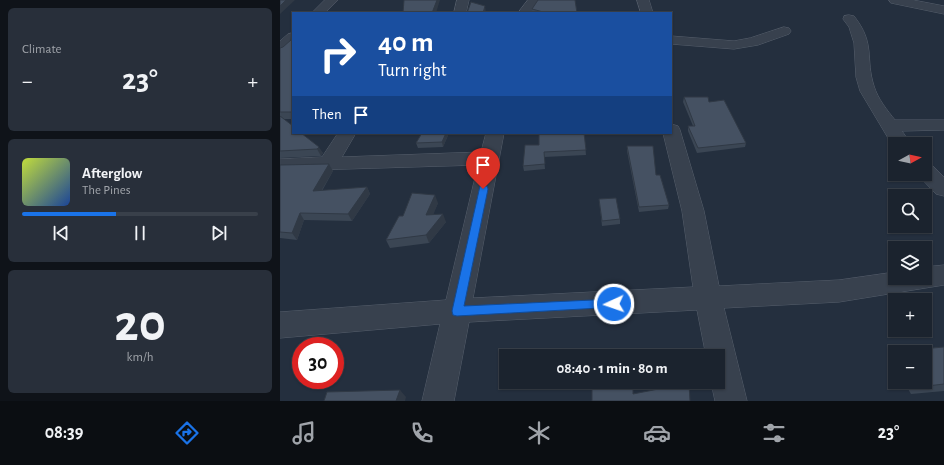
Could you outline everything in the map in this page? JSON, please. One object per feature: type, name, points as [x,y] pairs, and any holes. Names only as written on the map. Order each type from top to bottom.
[{"type":"street","points":[[319,12],[332,0]]},
{"type":"street","points":[[460,12],[463,0]]},
{"type":"street","points":[[525,12],[534,0]]},
{"type":"street","points":[[643,0],[647,12]]},
{"type":"street","points":[[895,0],[944,10]]},
{"type":"street","points":[[849,19],[856,26],[860,36],[864,56],[864,74],[867,87],[875,105],[897,137]]},
{"type":"street","points":[[280,49],[291,29]]},
{"type":"street","points":[[672,40],[734,45],[753,42],[784,31]]},
{"type":"street","points":[[890,126],[944,125]]},
{"type":"street","points":[[328,164],[346,134]]},
{"type":"street","points":[[438,401],[495,134]]},
{"type":"street","points":[[672,134],[692,211],[708,299],[731,401]]},
{"type":"street","points":[[280,165],[490,158]]},
{"type":"street","points":[[932,177],[944,189]]},
{"type":"street","points":[[932,277],[944,275]]},
{"type":"street","points":[[280,325],[457,311],[839,291],[888,284]]},
{"type":"building","points":[[280,0],[286,0],[280,6]]},
{"type":"building","points":[[404,0],[437,0],[432,12],[403,12]]},
{"type":"building","points":[[538,0],[575,0],[577,12],[543,12],[532,9]]},
{"type":"building","points":[[471,2],[485,6],[483,12],[467,12]]},
{"type":"building","points":[[292,31],[292,112],[280,112],[280,48],[291,40]]},
{"type":"building","points":[[684,97],[708,97],[709,102],[724,100],[746,143],[698,148],[688,126],[695,126]]},
{"type":"building","points":[[280,116],[292,125],[292,134],[302,134],[319,147],[317,149],[280,151]]},
{"type":"building","points":[[421,134],[446,134],[442,142],[416,143]]},
{"type":"building","points":[[539,134],[584,134],[586,150],[544,152],[545,164],[523,166],[525,145],[539,145]]},
{"type":"building","points":[[627,146],[653,146],[656,175],[660,175],[669,205],[639,207]]},
{"type":"building","points":[[329,164],[313,191],[367,187],[348,214],[300,213],[292,233],[280,232],[280,165]]},
{"type":"building","points":[[412,193],[435,195],[426,215],[443,214],[426,235],[386,240],[399,216],[403,216]]},
{"type":"building","points":[[616,198],[620,219],[602,221],[599,199]]},
{"type":"building","points":[[944,347],[944,384],[932,385],[932,348]]},
{"type":"building","points":[[592,389],[633,389],[633,394],[658,389],[689,389],[690,401],[592,401]]},
{"type":"building","points":[[400,390],[396,401],[324,401],[327,392]]},
{"type":"route","points":[[483,189],[457,311],[614,304]]}]
